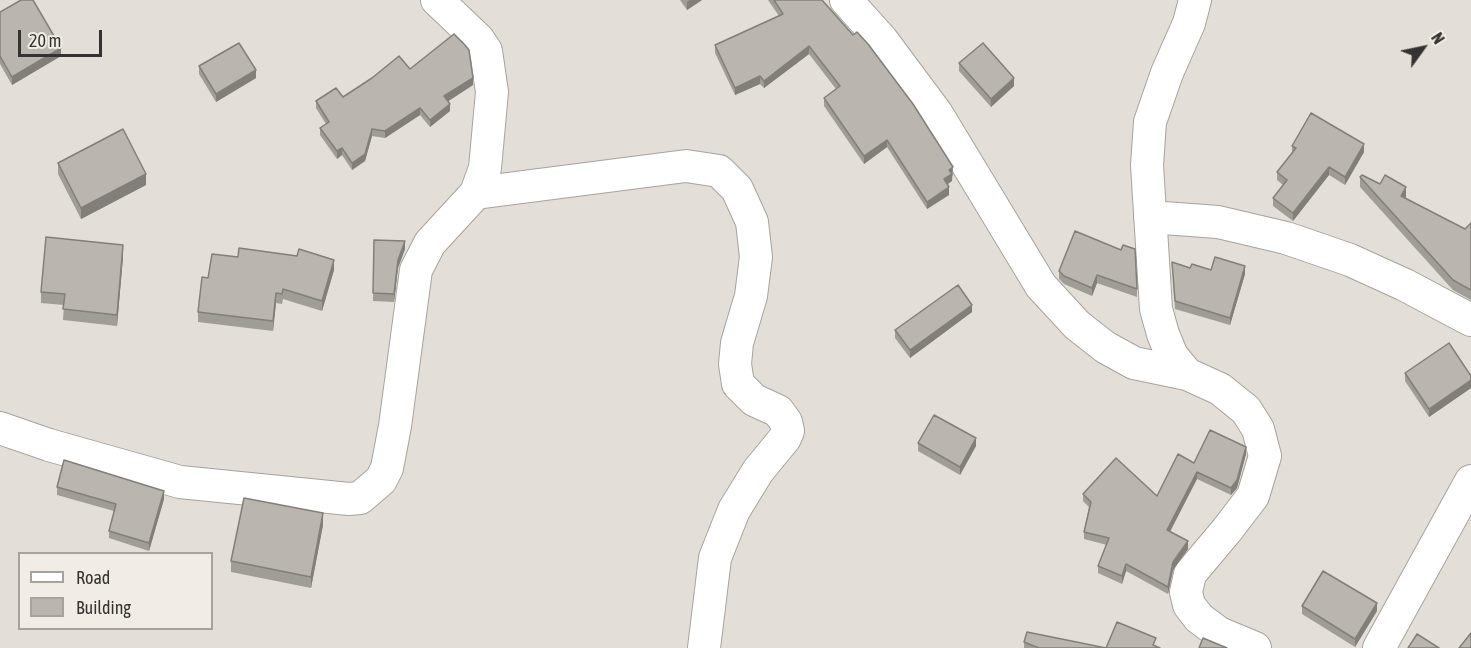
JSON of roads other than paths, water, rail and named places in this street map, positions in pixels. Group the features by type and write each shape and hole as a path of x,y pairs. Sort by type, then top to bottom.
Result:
{"street":[{"path":"0,428 49,445 180,482 338,498 360,498 381,480 387,468 395,426 416,270 430,243 476,193 484,168 492,92 486,51 478,39 437,0"},
{"path":"846,0 882,40 937,114 1041,286 1077,325 1105,347 1134,363 1187,374 1220,389 1246,410 1258,429 1265,456 1253,496 1190,574 1186,592 1189,605 1199,618 1219,633 1254,648"},
{"path":"1187,374 1172,356 1162,334 1156,309 1147,165 1150,122 1196,0"},
{"path":"476,193 686,166 719,171 737,189 752,222 756,256 751,296 737,344 735,364 738,384 754,400 778,411 786,422 788,431 758,471 734,510 715,558 704,648"},
{"path":"1150,217 1218,222 1286,238 1350,260 1405,285 1471,320"},
{"path":"1379,648 1471,481"}]}
